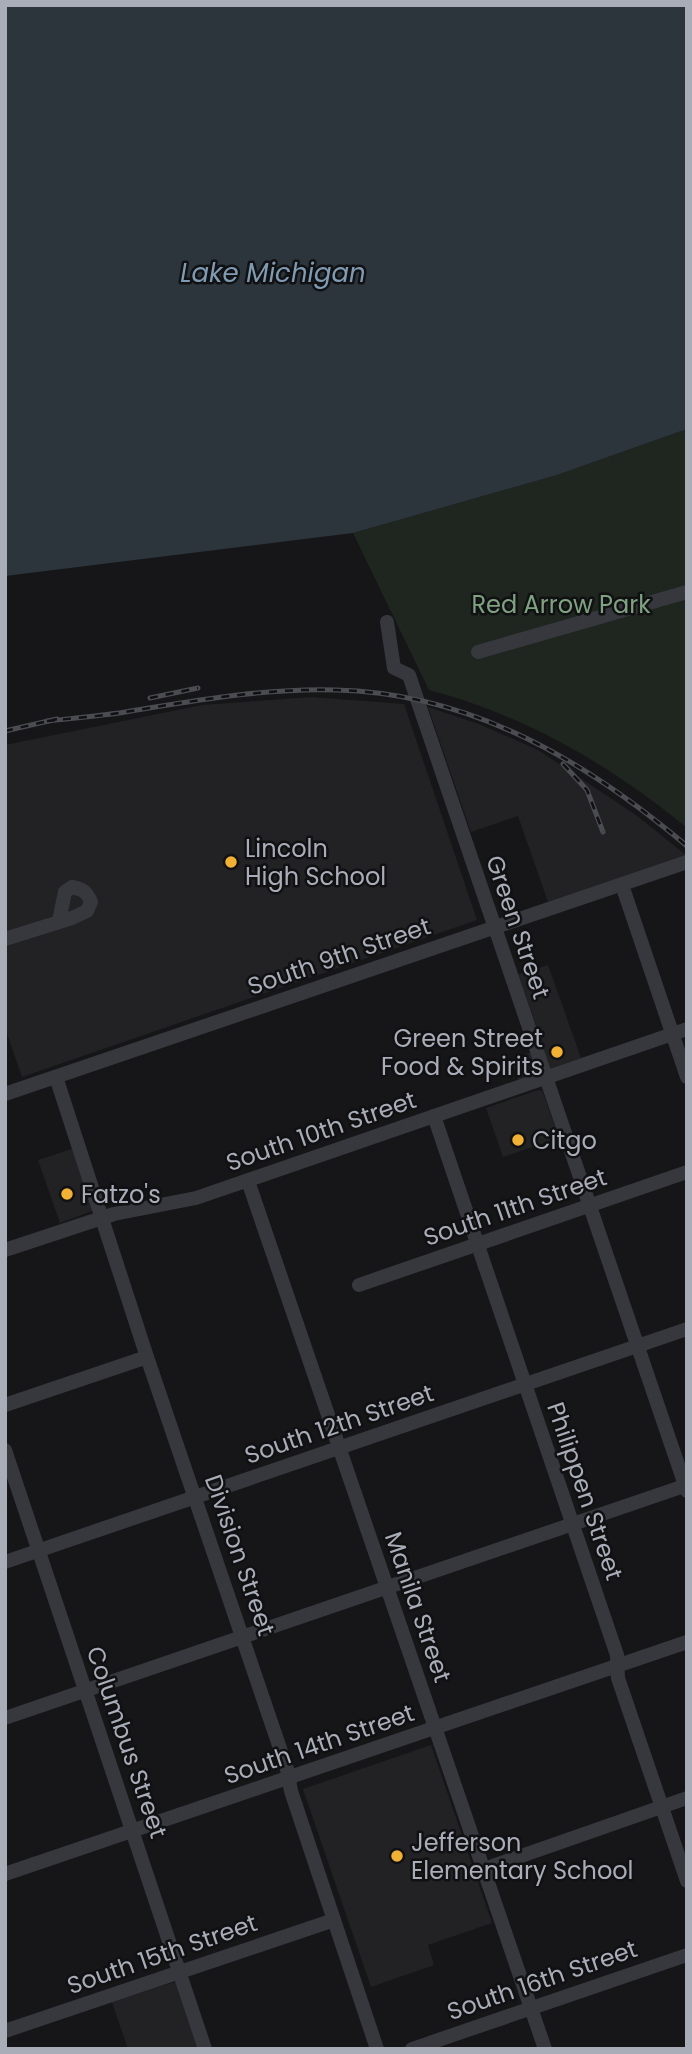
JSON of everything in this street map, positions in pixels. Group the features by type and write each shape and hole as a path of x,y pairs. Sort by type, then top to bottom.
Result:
{"street":[{"path":"478,652 687,592"},
{"name":"Green Street","path":"387,622 394,668 408,674 686,1487"},
{"name":"South 9th Street","path":"5,1094 687,862"},
{"path":"622,885 687,1077"},
{"path":"5,939 59,921"},
{"name":"South 10th Street","path":"5,1250 102,1218 196,1198 687,1029"},
{"name":"Division Street","path":"56,1077 147,1357 244,1638 291,1791 377,2049"},
{"name":"Philippen Street","path":"434,1116 617,1655 618,1678 687,1881"},
{"name":"South 11th Street","path":"359,1285 687,1172"},
{"name":"Manila Street","path":"248,1181 545,2049"},
{"name":"South 12th Street","path":"5,1562 687,1329"},
{"path":"5,1405 147,1357"},
{"name":"Columbus Street","path":"5,1450 205,2049"},
{"path":"5,1718 686,1487"},
{"name":"South 14th Street","path":"5,1874 687,1642"},
{"path":"484,1869 687,1798"},
{"name":"South 15th Street","path":"5,2031 334,1920"},
{"name":"South 16th Street","path":"412,2049 687,1955"}],"shaded area":[{"name":"Lincoln High School","path":"311,697 404,704 477,920 22,1077 5,1028 5,745 202,705"},
{"path":"428,707 479,724 538,750 636,815 686,855 548,902 518,816 471,832"},
{"path":"548,965 581,1058 518,1080 511,1060 544,1047 518,974"},
{"path":"542,1090 559,1138 503,1157 486,1108"},
{"path":"75,1148 95,1210 60,1223 38,1160"},
{"name":"Jefferson Elementary School","path":"431,1745 492,1923 428,1945 434,1965 371,1987 303,1789"},
{"path":"176,1983 199,2046 192,2049 128,2049 112,2002"}],"green space":[{"name":"Red Arrow Park","path":"687,429 687,828 628,783 565,745 499,713 429,690 353,533 557,475"}],"water":[{"name":"Lake Michigan","path":"5,5 687,5 687,429 557,475 353,533 5,576"}],"railway":[{"path":"150,698 198,688"},
{"path":"47,721 259,693 336,690 386,694 434,704 480,718 524,737 609,786 687,846"},
{"path":"5,731 57,719"},
{"path":"563,764 587,790 603,832"}],"place":[{"name":"Lincoln High School","path":"231,862"},
{"name":"Green Street Food & Spirits","path":"557,1052"},
{"name":"Citgo","path":"518,1140"},
{"name":"Fatzo's","path":"67,1194"},
{"name":"Jefferson Elementary School","path":"397,1856"}]}
